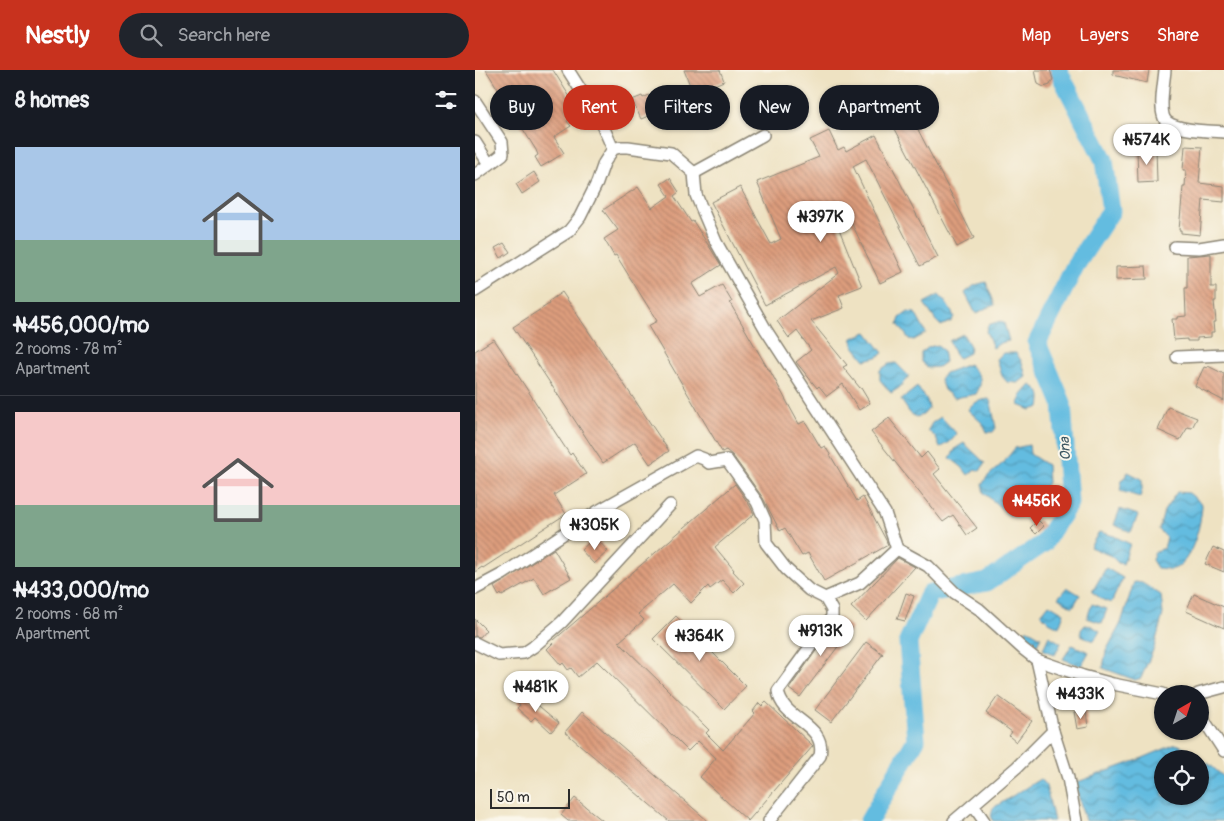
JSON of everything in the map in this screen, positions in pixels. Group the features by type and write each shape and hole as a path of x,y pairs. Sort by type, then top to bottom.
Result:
{"street":[{"path":"568,70 601,122 613,149"},
{"path":"1165,70 1162,109 1166,121 1175,127 1224,132"},
{"path":"475,101 502,142 503,154 475,175"},
{"path":"694,173 763,135"},
{"path":"475,142 489,164"},
{"path":"475,291 569,231 575,225 597,183 604,163 613,149 620,146 671,153 694,173 697,184 696,195 716,242 767,330 885,513 897,549 928,566 955,594 979,609 1037,660 1098,680 1154,692"},
{"path":"1175,247 1199,248 1224,244"},
{"path":"1177,357 1224,355"},
{"path":"475,589 503,574 598,511 696,456 709,463 727,460 757,502 765,520 766,543 786,570 809,590 825,598 832,617 778,691 778,696 788,710 815,733 821,743 820,756 769,821"},
{"path":"475,643 499,655 524,653 533,647 561,622 670,505"},
{"path":"825,598 860,583 897,549"},
{"path":"1037,660 1053,731 1068,778 1076,821"},
{"path":"1209,691 1224,687"},
{"path":"1209,728 1224,750"},
{"path":"954,821 1017,767 1053,731"},
{"path":"973,805 984,821"}],"water":[{"path":"986,282 995,305 976,314 965,293 975,285"},
{"path":"939,295 954,316 952,321 941,326 924,303"},
{"path":"908,312 915,313 926,333 914,340 909,339 898,324 900,318"},
{"path":"1000,321 1004,323 1009,341 1000,343 993,348 986,331 988,325"},
{"path":"867,332 883,353 877,357 865,360 853,345 852,338"},
{"path":"963,334 970,346 969,353 959,358 955,355 949,341"},
{"path":"938,345 943,350 945,362 938,367 927,368 921,362 921,353 929,347"},
{"path":"1003,353 1016,353 1022,362 1026,377 1018,383 1007,382 1002,376 997,359"},
{"path":"896,363 909,376 899,388 891,393 880,380 880,370 889,364"},
{"path":"969,364 980,378 979,389 976,394 954,398 944,390 940,379 945,373"},
{"path":"1031,385 1039,392 1041,400 1040,407 1031,410 1019,405 1021,396"},
{"path":"917,387 927,400 929,408 923,415 916,417 910,413 901,400"},
{"path":"989,399 996,428 993,432 987,432 982,423 968,410 974,403"},
{"path":"941,417 957,434 950,442 940,448 936,438 928,430 932,423"},
{"path":"964,443 985,463 980,471 975,469 968,475 962,467 950,458 956,448"},
{"path":"1029,445 1030,454 1047,465 1048,483 1019,517 1009,515 984,493 982,485 987,477 1003,463 1015,448"},
{"path":"1128,472 1142,479 1140,497 1120,491 1122,481"},
{"path":"1177,492 1189,493 1202,504 1198,531 1191,551 1180,565 1173,569 1157,568 1152,560 1154,553 1164,548 1167,538 1159,530 1164,511"},
{"path":"1120,509 1138,515 1131,532 1114,525"},
{"path":"1099,532 1114,536 1130,544 1123,564 1118,563 1111,556 1090,547"},
{"path":"1106,568 1123,578 1111,603 1092,592"},
{"path":"1134,582 1142,583 1161,595 1163,614 1154,648 1141,678 1135,680 1103,668 1106,651 1121,623"},
{"path":"1067,587 1080,595 1073,607 1058,598"},
{"path":"1049,604 1064,613 1059,627 1049,622 1041,614"},
{"path":"1092,604 1107,609 1102,623 1087,618"},
{"path":"1085,625 1092,626 1100,631 1094,641 1081,635 1081,630"},
{"path":"1027,629 1041,637 1033,651 1019,642"},
{"path":"1049,636 1061,643 1055,655 1043,649"},
{"path":"1072,645 1089,652 1081,666 1063,659"},
{"path":"1176,744 1189,750 1162,750"},
{"path":"1154,753 1154,805 1209,805 1209,764 1224,777 1224,821 1085,821 1075,783"},
{"path":"1040,779 1046,786 1054,821 993,821 991,815 993,808"}],"building":[{"path":"486,70 553,70 563,86 563,130 565,130 554,137 564,153 541,167 535,157 538,155 536,150 524,130 553,130 553,85 495,85"},
{"path":"684,70 720,70 724,81 714,85 690,85"},
{"path":"1035,70 1050,70 1053,79 1050,85 1044,87 1038,84"},
{"path":"1113,70 1149,70 1147,83 1113,75"},
{"path":"642,96 643,98 645,97 645,117 641,119 635,106 635,99"},
{"path":"896,130 918,130 974,238 957,247"},
{"path":"829,131 838,150 844,147 846,151 876,135 938,257 920,266 866,159 853,166 903,272 880,283 845,209 833,214 862,286 839,295 844,308 811,321 847,365 843,367 861,388 870,403 859,410 843,384 827,396 819,386 817,388 796,362 811,350 797,331 789,338 777,321 839,273 836,267 765,305 711,202 740,187 771,244 781,239 757,182 819,157 810,140"},
{"path":"1185,146 1202,147 1199,183 1224,186 1224,202 1203,200 1200,235 1181,233 1181,230 1179,230 1183,187 1185,187 1186,170 1183,170"},
{"path":"1156,148 1157,182 1138,183 1137,149"},
{"path":"534,172 540,182 522,194 516,184"},
{"path":"670,178 679,192 674,196 691,222 693,221 721,265 692,284 700,297 722,285 732,302 730,303 799,424 805,421 821,448 825,446 857,501 863,497 888,545 824,581 808,553 802,556 785,528 780,531 763,498 733,456 726,450 722,452 648,326 657,321 604,239 618,230 603,210 638,187 652,208 669,196 661,184"},
{"path":"504,243 510,252 501,258 495,248"},
{"path":"1211,254 1211,287 1216,287 1216,301 1214,301 1216,322 1213,322 1214,332 1211,332 1211,337 1197,338 1197,341 1187,341 1187,339 1174,340 1172,319 1186,316 1187,256"},
{"path":"1146,266 1147,279 1116,280 1116,267"},
{"path":"562,292 669,451 650,464 635,442 603,463 513,327 549,304 548,302"},
{"path":"494,339 570,455 572,453 586,474 554,495 566,514 475,572 475,351"},
{"path":"1208,366 1224,374 1224,401 1195,386 1204,367 1207,368"},
{"path":"1168,407 1197,418 1192,428 1188,427 1180,440 1158,430"},
{"path":"889,418 921,458 927,452 940,469 934,474 977,528 967,535 953,515 943,522 871,432"},
{"path":"735,484 754,514 715,547 744,583 734,593 722,580 710,589 708,586 691,603 673,584 638,614 644,620 619,642 709,730 706,733 723,750 755,713 753,711 759,703 762,706 766,702 813,746 748,821 700,777 716,758 698,741 688,751 597,661 578,677 571,668 568,670 563,663 561,665 547,649 554,640"},
{"path":"1038,520 1044,526 1036,534 1030,528"},
{"path":"595,537 608,551 594,564 581,550"},
{"path":"1213,547 1224,552 1224,572 1205,564"},
{"path":"554,549 571,578 544,594 534,578 499,596 494,587"},
{"path":"898,558 915,567 866,621 851,607"},
{"path":"906,593 914,596 905,621 897,619"},
{"path":"1194,594 1224,607 1224,628 1186,611"},
{"path":"676,616 746,686 724,709 653,639"},
{"path":"839,618 852,628 800,697 789,689"},
{"path":"475,619 486,630 480,637 475,636"},
{"path":"866,642 883,654 831,722 815,710"},
{"path":"523,695 526,698 527,696 559,723 551,732 535,717 531,721 517,708 520,705 517,702"},
{"path":"998,696 1032,721 1016,742 1009,736 1012,732 986,713"},
{"path":"1086,711 1088,727 1077,729 1074,712"},
{"path":"582,712 708,821 669,821 565,732"},
{"path":"575,798 603,821 568,821 561,815"}],"waterway":[{"name":"Ona","path":"869,821 916,740 908,642 930,593 987,582 1044,543 1069,503 1062,403 1037,343 1075,266 1111,211 1104,160 1058,70"}]}
